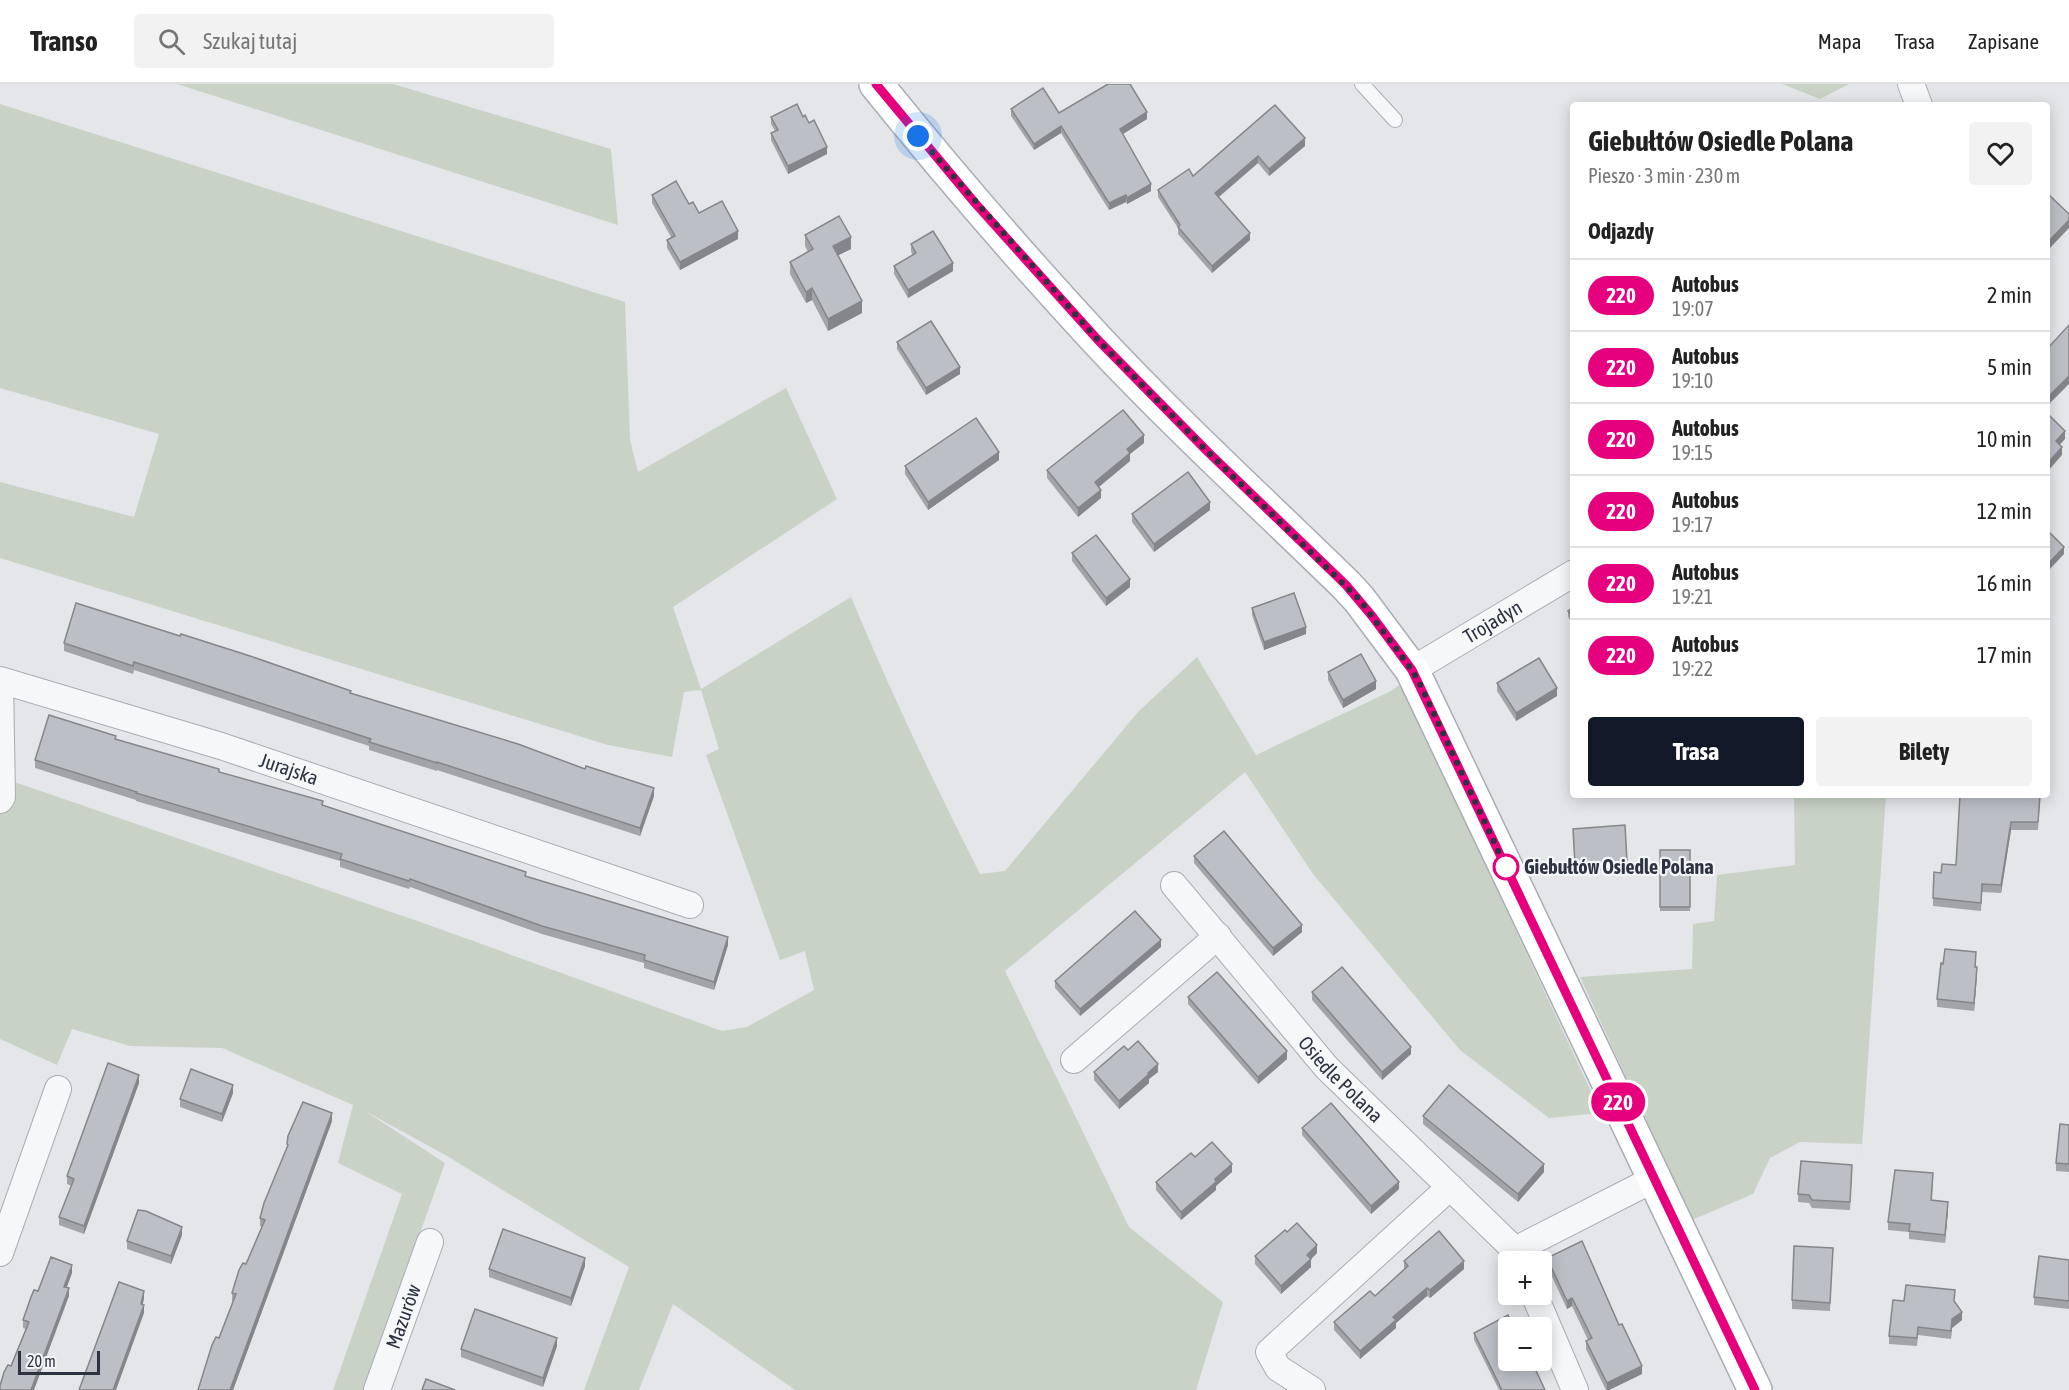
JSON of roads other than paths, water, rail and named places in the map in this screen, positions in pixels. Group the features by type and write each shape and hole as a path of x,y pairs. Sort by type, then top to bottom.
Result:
{"street":[{"path":"876,84 975,203 1098,340 1208,452 1346,585 1412,670 1755,1390"},
{"path":"1911,84 1918,102"},
{"name":"Trojadyn","path":"1412,670 1570,575"},
{"name":"Jurajska","path":"0,800 2,797 0,680 221,746 690,905"},
{"name":"Osiedle Polana","path":"1174,885 1327,1068 1513,1251"},
{"path":"1074,1060 1218,936"},
{"path":"0,1253 58,1089"},
{"path":"1527,1251 1654,1179"},
{"path":"1312,1390 1278,1368 1269,1352 1450,1187"},
{"name":"Mazurów","path":"377,1390 430,1242"},
{"path":"1539,1305 1575,1390"}],"lane":[{"path":"1362,84 1395,120"}],"place":[{"name":"Giebułtów Osiedle Polana","path":"1506,867"}]}
